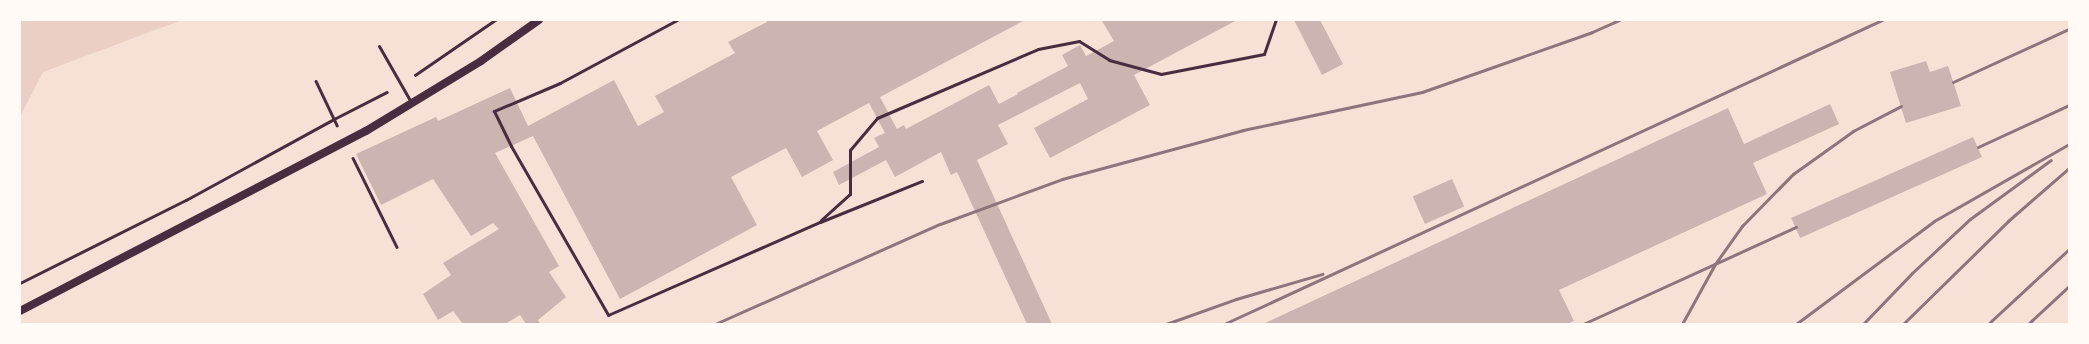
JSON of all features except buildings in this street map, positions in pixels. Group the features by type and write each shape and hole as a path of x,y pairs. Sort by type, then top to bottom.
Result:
{"main road":[{"path":"20,311 346,142 412,104 481,61 539,20"}],"lane":[{"path":"677,20 560,83 494,111 511,146 608,315 820,222 922,181"},
{"path":"820,222 850,194 850,150 877,118 1038,50 1079,41 1109,60 1160,74 1264,54 1276,20"},
{"path":"379,46 412,104"}],"path":[{"path":"20,283 186,200 334,119 401,85 495,20"},
{"path":"316,81 397,248"}],"shaded area":[{"path":"20,20 182,20 43,72 20,117"}],"railway":[{"path":"715,324 940,224 1062,179 1243,130 1422,92 1592,32 1619,20"},
{"path":"1224,324 1882,20"},
{"path":"1953,82 2069,29"},
{"path":"1978,147 2069,105"},
{"path":"1682,324 1715,264 1742,226 1793,174 1853,131 1901,106"},
{"path":"1796,324 1934,221 2069,144"},
{"path":"1863,324 1912,273 1970,219 2051,160"},
{"path":"1903,324 2008,221 2069,168"},
{"path":"1583,324 1796,227"},
{"path":"1988,324 2069,249"},
{"path":"1166,324 1236,299 1322,274"},
{"path":"2028,324 2069,286"}]}
